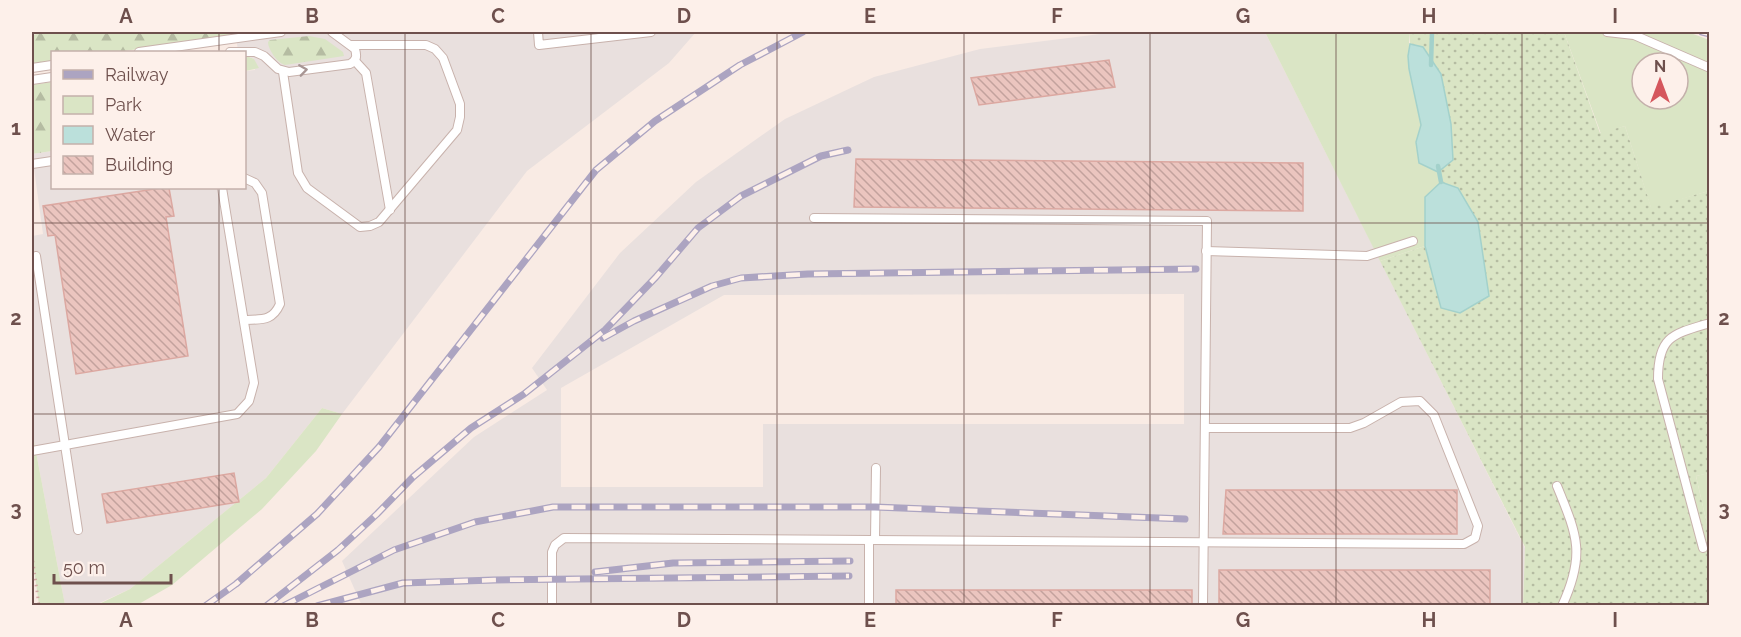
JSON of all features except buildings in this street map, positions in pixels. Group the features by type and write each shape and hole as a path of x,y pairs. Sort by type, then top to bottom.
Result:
{"lane":[{"path":"146,51 281,32"},
{"path":"332,32 352,45 356,53 355,61 366,73 390,210"},
{"path":"538,32 539,45 651,32"},
{"path":"1607,32 1634,35 1710,69"},
{"path":"283,72 298,172 307,188 360,226 370,226 379,222 390,210 457,130 460,104 443,58 435,49 426,45 352,45"},
{"path":"246,52 255,52 283,72 350,64 355,61"},
{"path":"32,68 51,65"},
{"path":"32,80 51,77"},
{"path":"32,164 51,161"},
{"path":"244,320 270,318 277,312 280,304 262,193 255,183 246,179"},
{"path":"32,451 237,414 249,401 254,383 222,189"},
{"path":"814,218 1206,221 1203,606"},
{"path":"1206,251 1367,256 1413,241"},
{"path":"36,256 78,530"},
{"path":"1703,548 1658,379 1658,366 1664,343 1679,332 1710,323"},
{"path":"552,606 552,552 555,545 564,538 1464,544 1475,538 1478,526 1434,415 1420,401 1401,402 1364,423 1350,428 1205,428"},
{"path":"869,606 876,468"},
{"path":"1557,486 1574,527 1578,558 1562,606"}],"path":[{"path":"32,555 39,606"}],"shaded area":[{"path":"260,32 696,32 669,63 527,171 342,414 322,408 266,478 130,589 95,605 65,605 32,431 32,236 43,234 32,154 51,151 51,189 246,189 246,71 255,70 254,59 246,56 246,51 238,51 236,35"},
{"path":"1116,32 1265,32 1525,548 1523,606 362,606 342,561 474,437 547,390 532,368 620,253 696,182 785,119 874,77 980,49","holes":["1184,294 1184,424 763,424 763,487 561,487 561,388 724,295"]}],"green space":[{"path":"49,32 260,32 124,51 51,51 51,62 32,65 32,35"},
{"path":"1265,32 1409,32 1409,69 1421,125 1416,142 1419,163 1438,172 1441,182 1425,197 1425,246 1380,261"},
{"path":"1409,32 1564,32 1600,133 1625,126 1651,207 1709,191 1710,473 1696,476 1709,533 1709,605 1523,605 1525,547 1380,261 1425,246 1441,308 1478,222 1458,188 1441,182 1438,172 1453,160 1423,47 1410,44"},
{"path":"1564,32 1688,32 1709,40 1709,191 1651,208 1625,126 1601,134"},
{"path":"309,36 325,39 343,52 344,56 285,65 276,59 268,45 270,40"},
{"path":"246,56 254,59 259,68 246,71"},
{"path":"51,82 51,151 32,154 32,85"},
{"path":"322,408 342,414 316,451 262,509 172,585 137,605 95,606 130,589 266,478"},
{"path":"32,431 65,605 39,605 32,555"},
{"path":"1709,473 1709,533 1696,476"}],"water":[{"path":"1410,44 1423,47 1441,74 1451,124 1453,160 1438,172 1419,163 1416,142 1421,125 1409,69"},
{"path":"1441,182 1458,188 1478,222 1489,296 1460,313 1441,308 1425,246 1425,197"}],"waterway":[{"path":"1431,65 1432,32"},
{"path":"1438,166 1441,182"}],"railway":[{"path":"205,606 236,584 317,514 379,447 596,170 655,121 740,65 803,32"},
{"path":"1702,32 1710,34"},
{"path":"266,606 338,550 413,477 471,428 524,394 605,330 656,277 698,228 741,196 821,156 848,150"},
{"path":"603,338 634,321 712,286 741,278 808,274 1196,269"},
{"path":"283,606 394,550 475,522 553,507 875,507 1185,519"},
{"path":"595,572 673,563 850,561"},
{"path":"317,606 403,583 849,576"}]}
